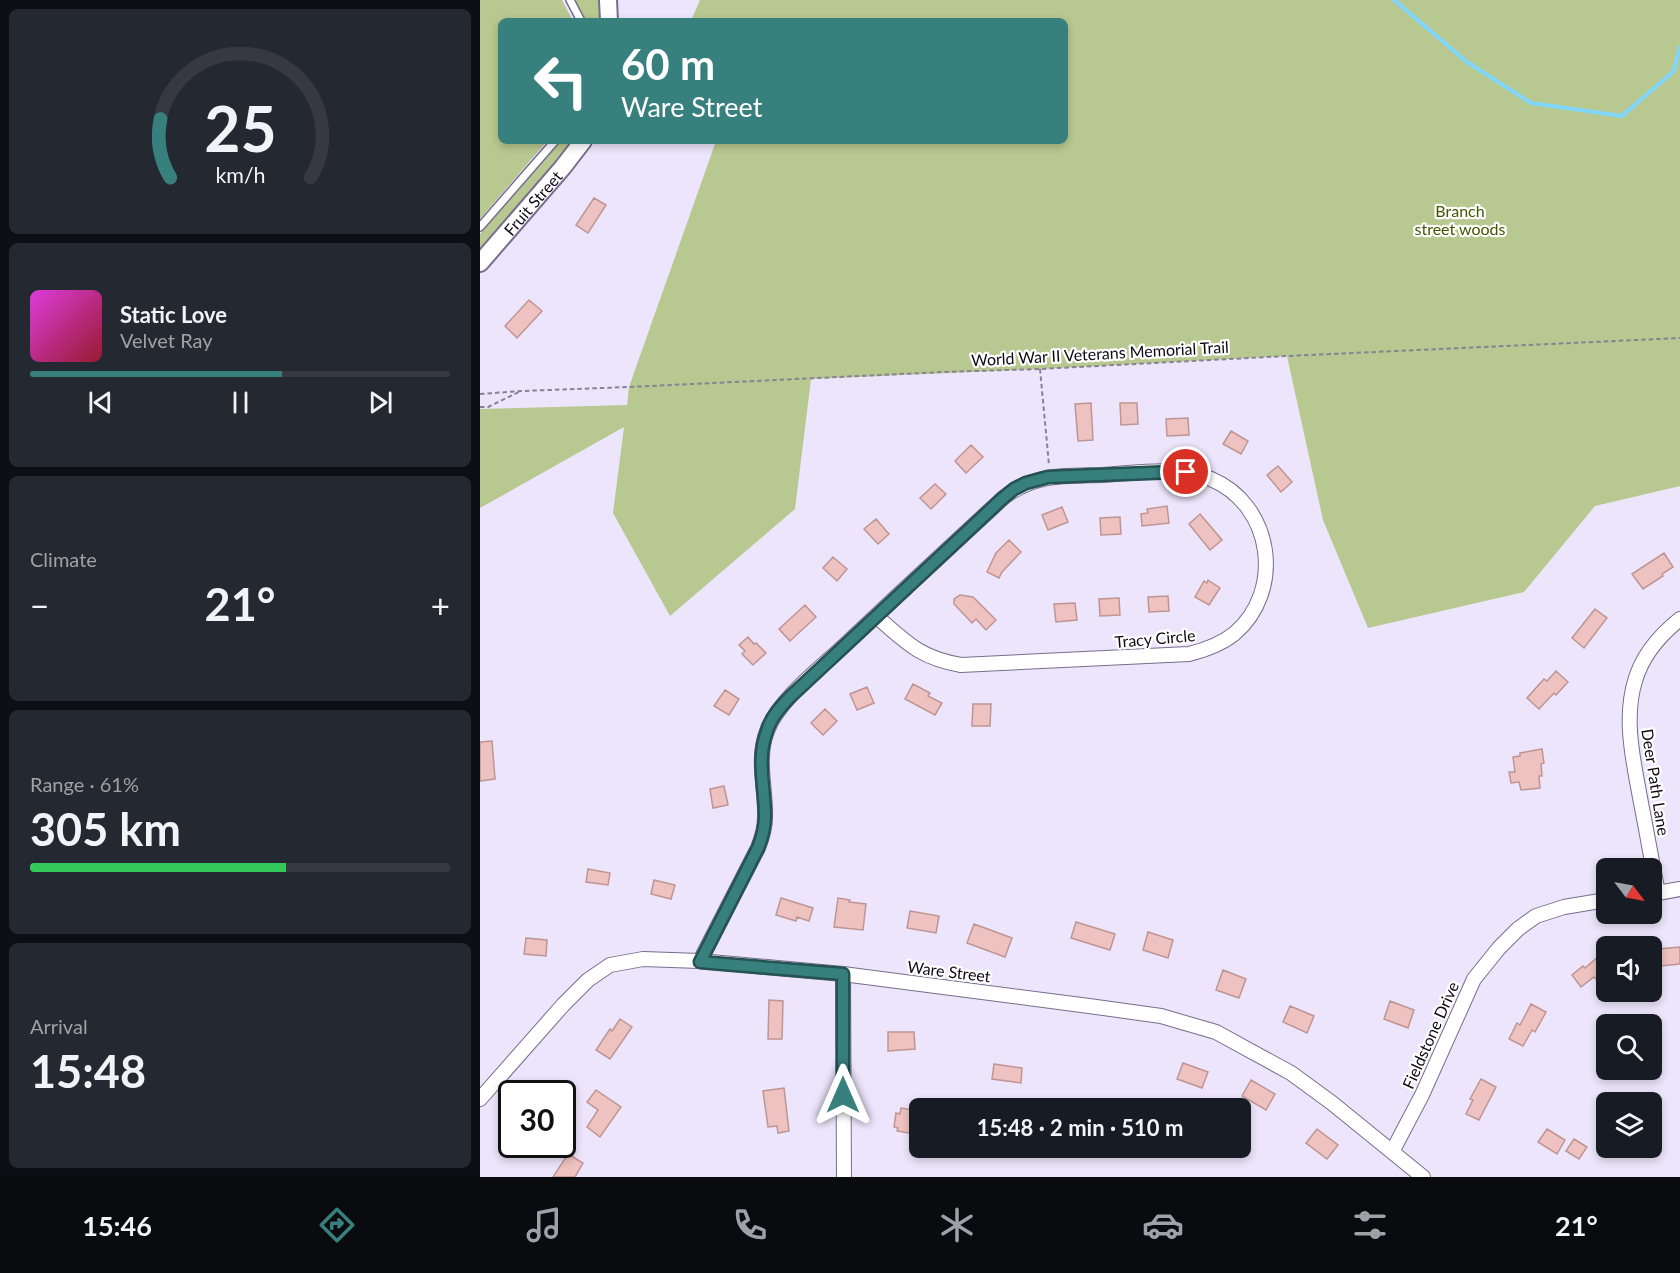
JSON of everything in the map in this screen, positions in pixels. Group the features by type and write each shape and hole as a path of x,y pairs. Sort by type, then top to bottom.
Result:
{"street":[{"path":"608,0 609,18"},
{"name":"Fruit Street","path":"480,263 581,144"},
{"name":"Tracy Circle","path":"700,962 762,838 765,816 761,757 767,730 773,718 791,696 876,616 1003,498 1014,489 1037,479 1050,477 1186,472 1211,479 1232,492 1249,510 1261,532 1264,543 1265,581 1251,615 1224,641 1188,654 961,665 940,662 921,653 876,616"},
{"name":"Deer Path Lane","path":"1649,858 1630,729 1631,697 1635,679 1650,651 1662,635 1680,619"},
{"path":"1662,892 1680,889"},
{"name":"Fieldstone Drive","path":"1392,1152 1422,1095 1473,980 1499,948 1518,929 1536,916 1564,907 1596,902"},
{"name":"Ware Street","path":"480,1099 588,980 610,965 643,958 700,962 843,974 1161,1016 1216,1032 1291,1073 1332,1103 1423,1177"},
{"path":"843,974 844,1177"}],"lane":[{"path":"570,0 579,18"},
{"path":"480,227 552,144"}],"path":[{"name":"World War II Veterans Memorial Trail","path":"480,394 1680,338"},
{"path":"1040,369 1050,477"},
{"name":"World War II Veterans Memorial Trail","path":"480,407 488,407 522,391"}],"green space":[{"path":"480,0 562,0 571,18 498,18 498,144 544,144 480,219"},
{"path":"574,0 604,0 604,18 583,18"},
{"name":"Branch street woods","path":"700,0 1680,0 1680,486 1595,506 1524,592 1368,628 1323,520 1287,356 811,379 795,509 670,616 613,513 624,427 480,508 480,409 627,405 629,387 715,144 1068,144 1068,18 692,18"},
{"path":"557,144 571,144 480,250 480,234"}],"building":[{"path":"594,198 606,205 588,233 576,225"},
{"path":"529,300 542,311 517,338 505,326"},
{"path":"1091,403 1093,440 1078,441 1075,404"},
{"path":"1120,403 1137,403 1138,424 1121,425"},
{"path":"1188,418 1189,435 1167,436 1166,419"},
{"path":"1231,431 1248,441 1241,454 1223,444"},
{"path":"971,445 983,457 966,473 955,461"},
{"path":"1278,466 1292,482 1281,492 1267,475"},
{"path":"935,484 946,494 931,509 920,498"},
{"path":"1167,506 1169,523 1142,526 1141,514 1148,513 1147,509"},
{"path":"1062,507 1068,522 1048,530 1042,515"},
{"path":"1200,514 1222,540 1210,550 1189,524"},
{"path":"1120,517 1121,534 1101,535 1100,518"},
{"path":"876,519 889,534 878,544 864,529"},
{"path":"1009,540 1021,552 999,578 987,572 996,553"},
{"path":"1664,553 1673,567 1643,589 1632,574"},
{"path":"833,557 847,569 837,581 823,568"},
{"path":"1208,580 1220,588 1209,605 1195,597 1204,581 1207,583"},
{"path":"960,595 973,597 996,620 986,630 976,619 972,623 954,604 954,599"},
{"path":"1168,596 1169,611 1149,612 1148,597"},
{"path":"1119,598 1120,615 1100,616 1099,599"},
{"path":"1075,603 1077,620 1056,622 1054,604"},
{"path":"805,605 816,617 790,641 779,629"},
{"path":"1595,609 1607,618 1584,648 1572,638"},
{"path":"748,637 766,653 753,665 742,654 745,651 739,645"},
{"path":"1556,671 1568,682 1539,709 1527,698 1544,679 1547,681"},
{"path":"913,684 930,693 928,696 942,703 935,715 905,699"},
{"path":"867,687 874,703 857,710 850,694"},
{"path":"725,690 739,699 729,715 714,706"},
{"path":"973,704 991,704 990,726 972,726"},
{"path":"825,709 837,721 823,735 811,723"},
{"path":"492,741 495,779 480,781 480,742"},
{"path":"1542,749 1544,763 1541,764 1542,776 1539,776 1540,788 1521,790 1519,782 1511,783 1509,772 1515,772 1513,757 1520,756 1520,753"},
{"path":"724,786 728,805 713,808 710,789"},
{"path":"588,869 610,873 608,885 586,882"},
{"path":"654,880 675,885 671,899 651,894"},
{"path":"781,898 813,908 809,921 797,917 796,921 776,915"},
{"path":"838,898 866,904 863,930 834,927"},
{"path":"910,911 939,916 936,933 907,928"},
{"path":"1076,922 1115,934 1110,950 1071,938"},
{"path":"974,924 1012,938 1005,957 967,943"},
{"path":"1148,932 1173,940 1168,958 1143,950"},
{"path":"526,938 547,940 546,956 524,954"},
{"path":"1680,947 1680,964 1662,966 1662,949"},
{"path":"1596,959 1596,979 1594,977 1581,987 1572,975 1583,966 1585,968"},
{"path":"1223,970 1246,979 1239,998 1216,990"},
{"path":"769,1000 783,1001 782,1039 768,1039"},
{"path":"1390,1001 1414,1010 1408,1028 1384,1019"},
{"path":"1531,1004 1546,1012 1535,1032 1532,1030 1523,1046 1509,1039 1517,1023 1520,1025"},
{"path":"1290,1006 1314,1016 1307,1033 1283,1022"},
{"path":"620,1019 632,1027 610,1059 596,1050"},
{"path":"888,1032 914,1032 915,1049 888,1051"},
{"path":"1183,1063 1208,1072 1202,1088 1177,1079"},
{"path":"994,1064 1022,1068 1021,1083 992,1079"},
{"path":"1481,1079 1496,1087 1479,1120 1466,1114 1473,1100 1470,1099"},
{"path":"1251,1080 1275,1094 1266,1110 1251,1101 1251,1098 1242,1096"},
{"path":"784,1088 789,1131 778,1133 777,1126 768,1127 763,1091"},
{"path":"596,1090 621,1107 600,1137 587,1127 598,1110 587,1102"},
{"path":"901,1108 909,1109 909,1133 897,1131 898,1128 894,1127 896,1113 900,1114"},
{"path":"1317,1129 1338,1145 1327,1159 1306,1143"},
{"path":"1547,1129 1565,1140 1557,1154 1538,1142"},
{"path":"1574,1139 1587,1147 1579,1159 1566,1151"},
{"path":"565,1158 575,1158 583,1163 575,1177 553,1177"}],"waterway":[{"path":"1394,0 1467,62 1531,103 1622,116 1674,71 1680,47"}],"route":[{"path":"843,1095 843,974 700,962 762,838 765,816 761,757 767,730 773,718 791,696 1014,489 1037,479 1060,476 1186,472"}]}
